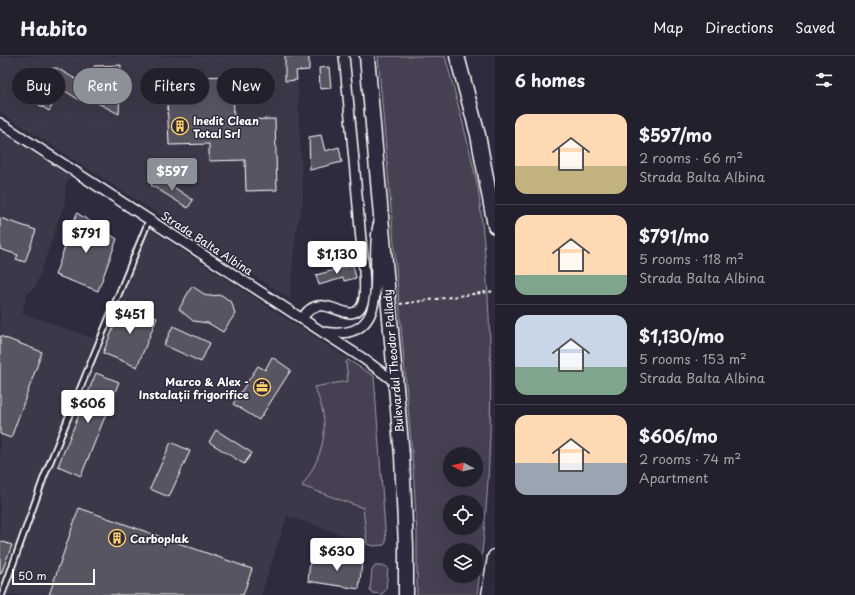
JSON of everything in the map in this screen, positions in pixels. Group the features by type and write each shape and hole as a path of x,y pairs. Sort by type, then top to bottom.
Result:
{"main road":[{"name":"Bulevardul Theodor Pallady","path":"367,56 405,511 406,595"},
{"path":"457,56 494,197 495,226"},
{"path":"489,595 495,557"}],"street":[{"path":"302,319 313,307 326,306 344,312 352,312 360,308 364,299 363,270 344,56"},
{"name":"Strada Balta Albina","path":"0,123 302,319 395,382"},
{"name":"Strada Balta Albina","path":"320,331 332,333 348,332 360,326 372,313 376,297 375,239 380,216"}],"lane":[{"path":"2,595 44,477 149,220"}],"path":[{"path":"388,305 495,291"}],"shaded area":[{"path":"0,56 296,56 303,201 296,231 290,299 0,112"},
{"path":"378,56 445,56 467,138 478,188 484,238 488,289 491,392 490,443 483,545 483,543 443,543 443,583 478,583 477,595 417,595 417,534 413,466"},
{"path":"0,131 70,176 65,186 65,201 36,286 27,294 22,313 95,339 142,224 374,376 386,542 384,545 374,546 287,516 261,595 0,595"},
{"path":"348,360 374,376 386,542 384,545 374,546 367,544 363,508 302,486 316,462 321,450 323,438 323,413 314,387 348,381 346,362"},
{"path":"375,566 385,566 388,568 386,590 382,594 372,593 370,590 372,570"}],"building":[{"path":"285,56 309,56 309,70 296,71 297,80 285,81"},
{"path":"121,65 121,68 94,68 94,66"},
{"path":"329,67 331,88 320,89 319,68"},
{"path":"65,73 73,78 73,96 65,91"},
{"path":"217,76 217,104 234,104 234,120 275,119 277,190 246,191 245,160 209,161 209,144 169,145 167,104 209,104 209,77"},
{"path":"38,104 53,104 49,111"},
{"path":"100,104 119,104 119,114"},
{"path":"321,135 325,151 339,147 342,162 310,170 309,137"},
{"path":"157,176 193,200 188,208 151,185"},
{"path":"77,213 117,239 98,291 55,275"},
{"path":"0,218 36,230 25,262 16,259 18,255 0,249"},
{"path":"353,265 356,278 344,281 343,278 319,285 316,275"},
{"path":"192,286 207,296 222,295 232,303 235,314 223,332 208,323 193,321 179,309"},
{"path":"124,302 148,312 157,318 137,367 103,353"},
{"path":"173,326 210,343 201,362 164,345"},
{"path":"0,336 42,352 11,438 0,434"},
{"name":"Marco & Alex - Instalații frigorifice","path":"272,357 291,370 259,420 233,404 258,366 265,370"},
{"path":"96,373 119,382 81,476 58,466"},
{"path":"216,430 252,453 244,464 209,442"},
{"path":"171,442 190,451 169,497 150,489"},
{"name":"Carboplak","path":"79,508 252,569 243,595 49,595"},
{"path":"0,541 12,545 1,574 0,574"},
{"path":"350,552 359,553 358,562 362,563 359,589 308,581 310,560 345,563 345,561 349,562"}],"place":[{"name":"Inedit Clean Total Srl","path":"180,126"},
{"name":"Marco & Alex - Instalații frigorifice","path":"262,387"},
{"name":"Carboplak","path":"117,538"}]}
